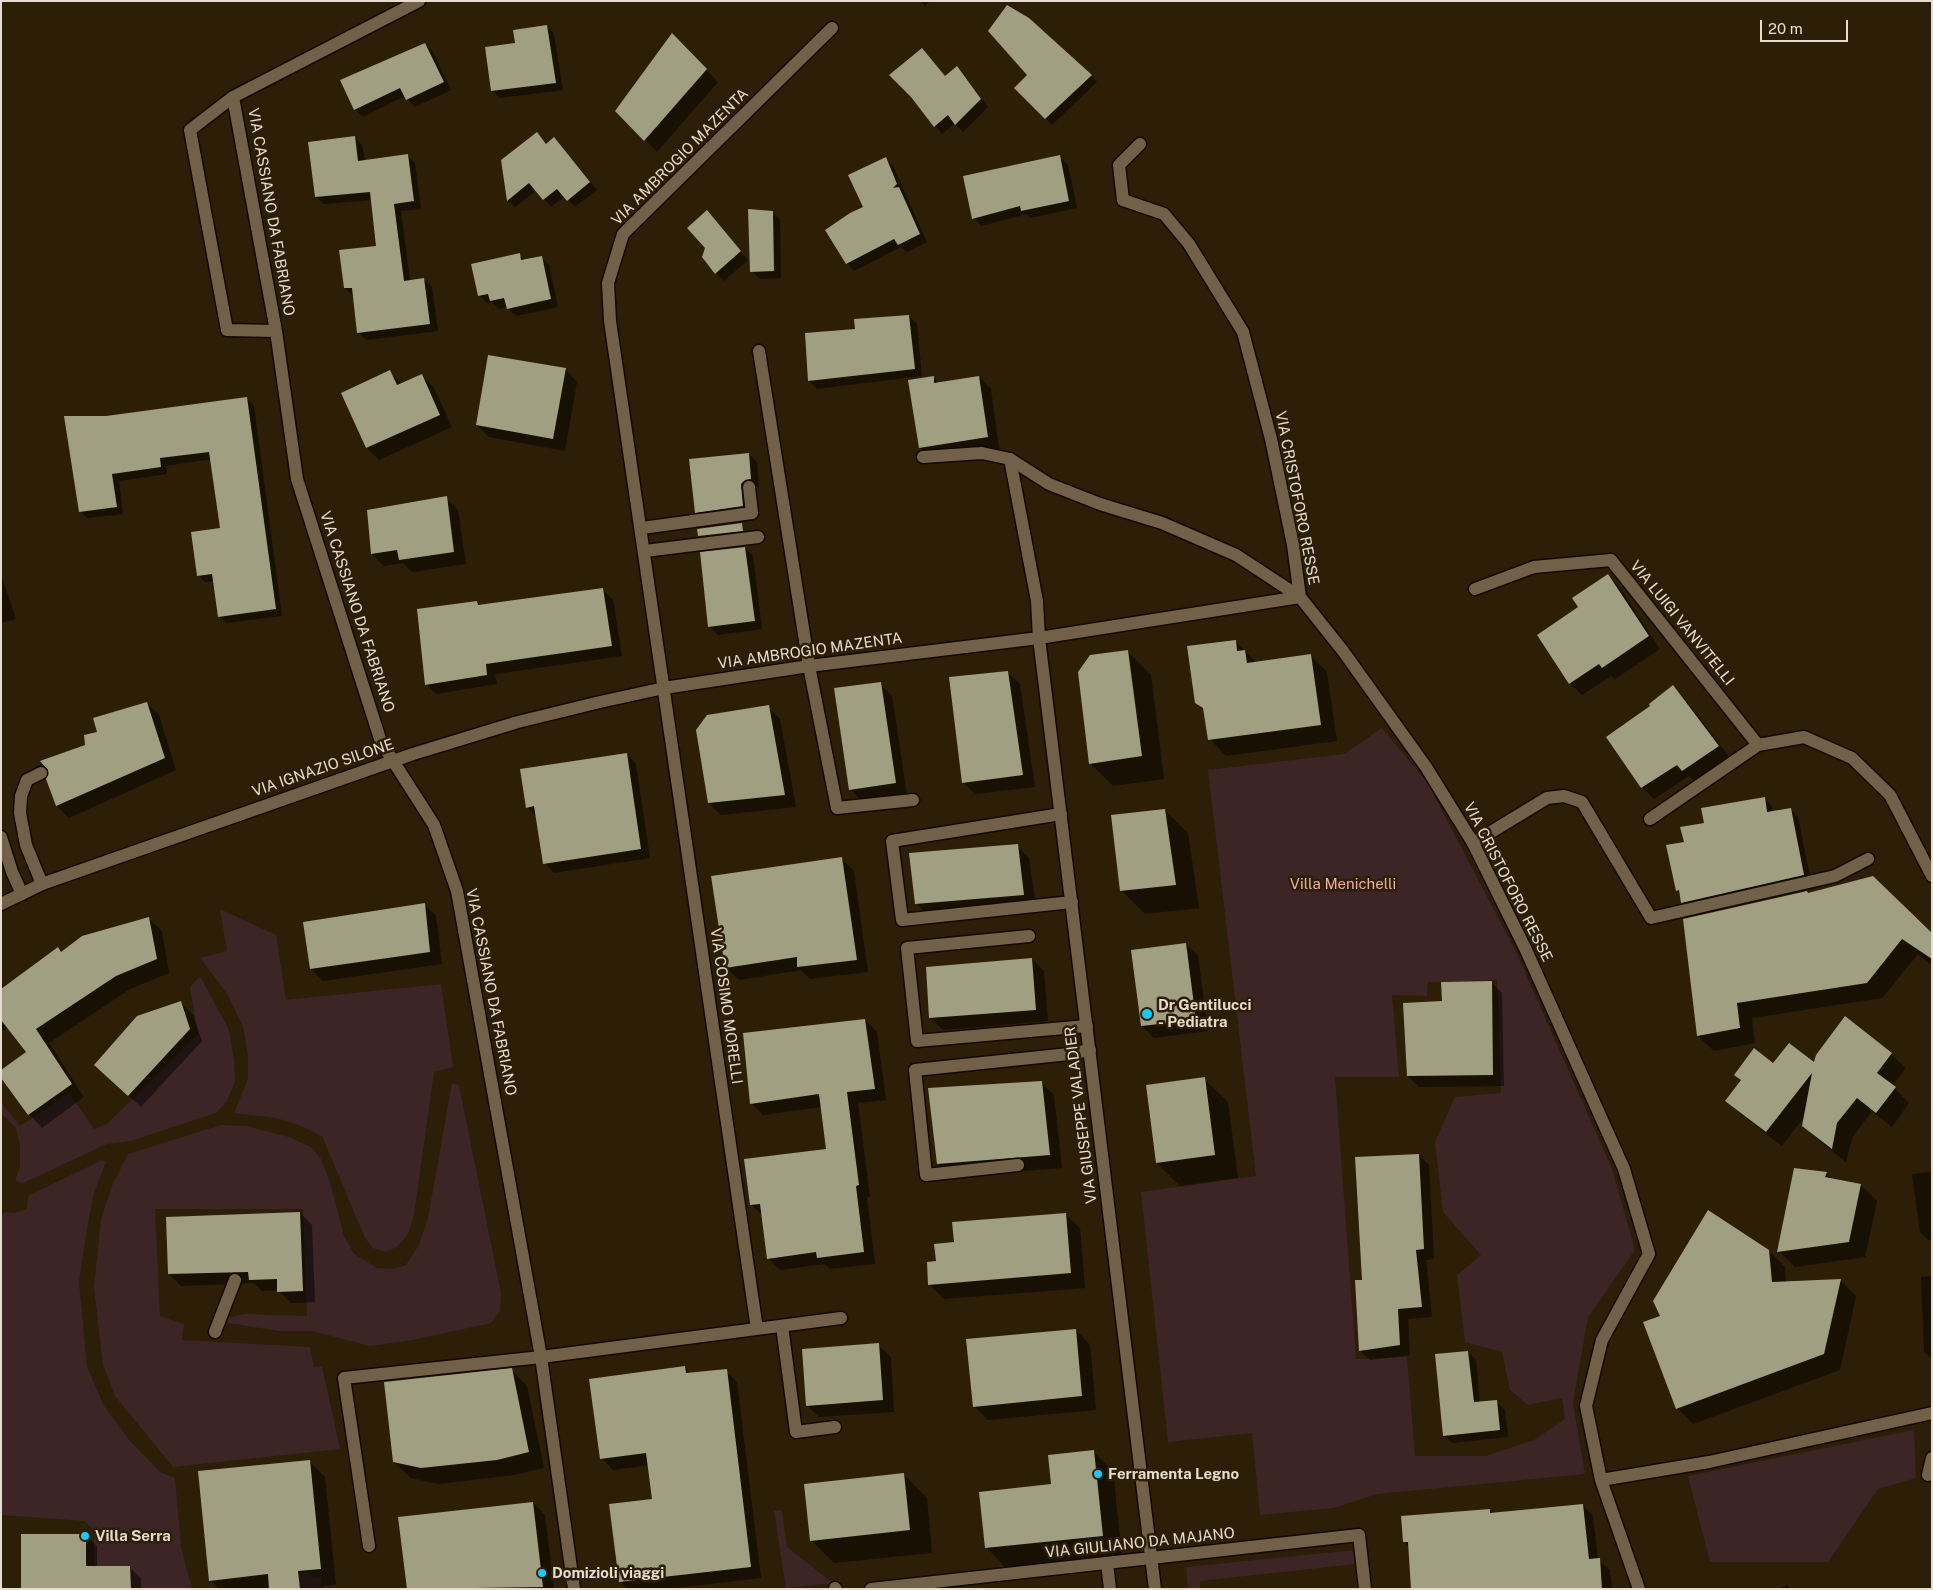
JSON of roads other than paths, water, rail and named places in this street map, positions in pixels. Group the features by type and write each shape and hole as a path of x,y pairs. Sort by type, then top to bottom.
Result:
{"street":[{"name":"VIA CASSIANO DA FABRIANO","path":"276,331 227,330 190,130 234,98 419,1"},
{"name":"VIA AMBROGIO MAZENTA","path":"832,28 623,234 608,283 610,321 642,528 664,688 809,666 1039,638 1300,597"},
{"name":"VIA CASSIANO DA FABRIANO","path":"234,98 276,331 297,479 382,742 392,762 434,825 457,890 541,1357 574,1589"},
{"name":"VIA CRISTOFORO RESSE","path":"1140,144 1119,165 1123,200 1164,214 1189,244 1243,332 1271,439 1293,544 1300,597 1343,652 1426,767 1473,843 1526,950 1624,1169 1649,1254 1602,1340 1586,1406 1601,1480 1639,1589"},
{"path":"759,351 809,666 837,808 913,800"},
{"path":"922,456 982,453 1010,459 1049,484 1100,504 1162,524 1236,555 1300,597"},
{"name":"VIA GIUSEPPE VALADIER","path":"1010,459 1037,600 1039,638 1155,1589"},
{"path":"642,528 752,513 749,487"},
{"path":"645,551 758,537"},
{"name":"VIA LUIGI VANVITELLI","path":"1475,589 1534,567 1612,560 1758,745"},
{"name":"VIA IGNAZIO SILONE","path":"1,904 42,884 392,762 518,722 664,688"},
{"name":"VIA COSIMO MORELLI","path":"664,688 757,1329"},
{"path":"1650,819 1758,745 1804,737 1852,758 1890,795 1932,876"},
{"path":"41,773 28,780 21,796 20,813 26,845 42,884"},
{"path":"1473,843 1547,798 1564,796 1582,802 1651,918 1835,876 1868,859"},
{"path":"1061,814 892,841 902,920 1072,902"},
{"path":"1,837 12,872 22,894"},
{"path":"1029,936 907,948 917,1041 1087,1026"},
{"path":"1018,1165 926,1175 915,1070 1069,1054 1090,1050"},
{"path":"216,1332 236,1280"},
{"path":"369,1546 344,1378 541,1357 841,1318"},
{"path":"782,1326 796,1432 834,1427"},
{"path":"1601,1480 1710,1462 1932,1413"},
{"path":"1928,1475 1932,1458"},
{"name":"VIA GIULIANO DA MAJANO","path":"871,1589 1359,1535 1365,1589"},
{"path":"1107,1563 1110,1589"}],"place":[{"name":"Dr Gentilucci - Pediatra","path":"1147,1014"},
{"name":"Ferramenta Legno","path":"1098,1474"},
{"name":"Villa Serra","path":"85,1536"},
{"name":"Domizioli viaggi","path":"542,1573"}],"park label":[{"name":"Villa Menichelli","path":"1343,884"}]}
